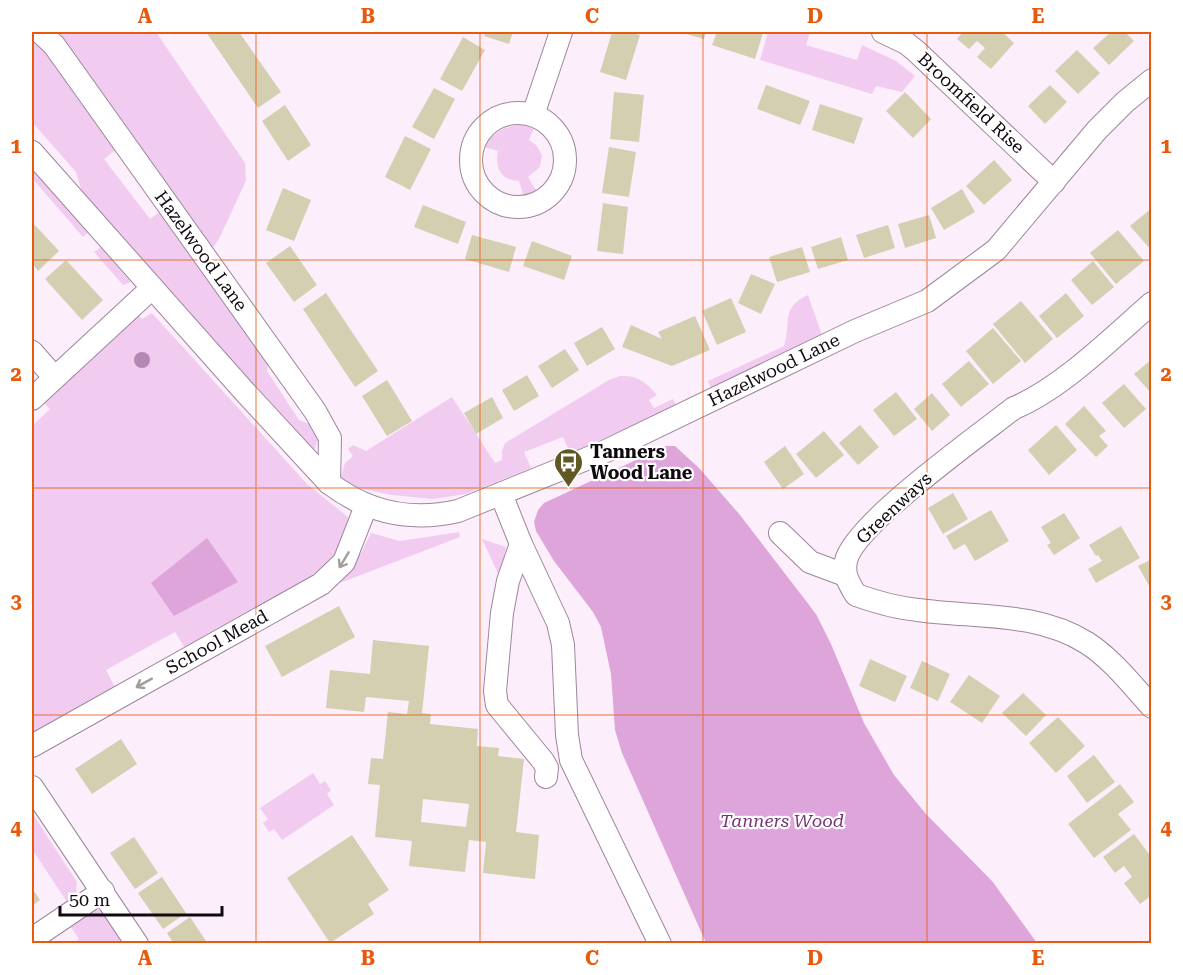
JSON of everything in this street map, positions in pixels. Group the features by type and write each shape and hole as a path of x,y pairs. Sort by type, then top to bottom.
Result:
{"street":[{"name":"Hazelwood Lane","path":"40,32 54,45 315,411 330,438 329,483"},
{"path":"533,115 561,32"},
{"name":"Broomfield Rise","path":"883,32 906,43 916,51 1054,182"},
{"name":"Hazelwood Lane","path":"32,152 307,462 329,483 366,506 388,513 438,515 458,511 501,494 659,427 855,331 927,301 996,250 1097,130 1125,102 1152,80"},
{"path":"517,112 533,115 546,121 557,133 563,145 566,161 563,175 557,187 548,197 533,205 518,207 504,205 487,195 478,185 472,171 472,147 479,132 488,122 517,112"},
{"path":"32,399 152,288"},
{"name":"Greenways","path":"845,575 846,560 850,550 864,532 890,507 1006,414 1030,402 1062,378 1152,303"},
{"path":"32,352 54,377"},
{"path":"501,494 521,544 558,623 563,645 568,750 571,760 660,944"},
{"name":"School Mead","path":"32,746 321,584 344,562 366,506"},
{"path":"780,532 810,562 845,575 856,595 879,603 917,610 1032,621 1053,627 1087,643 1116,668 1152,707"},
{"path":"521,544 508,581 502,613 495,691 501,711 543,761 547,768 546,777"},
{"path":"32,787 137,944"},
{"path":"32,939 102,891"}],"shaded area":[{"path":"59,32 156,32 245,163 246,180 219,239 211,250"},
{"path":"768,32 810,32 806,45 857,60 862,45 896,61 915,76 902,92 876,86 872,94 760,60"},
{"path":"32,38 48,53 118,148 104,159 150,219 164,209 269,359 267,371 299,420 315,426 319,435 314,452 82,193 76,172 32,122"},
{"path":"520,125 534,128 529,140 536,145 542,155 540,167 528,177 537,192 524,197 519,181 507,178 500,172 497,163 498,151 484,147 499,131"},
{"path":"32,166 89,232 83,237 32,178"},
{"path":"101,247 131,282 123,285 94,252"},
{"path":"808,295 822,335 712,390 708,381 784,346 790,311 793,305"},
{"path":"152,313 307,484 348,517 346,526 332,558 312,575 314,580 186,650 175,632 106,670 116,689 32,736 32,426 50,409 43,402 138,315 142,319"},
{"path":"620,376 637,378 649,386 657,395 649,400 654,408 673,399 677,407 570,453 563,437 524,452 531,468 466,494 433,499 391,495 350,486 341,477 345,463 353,456 348,449 353,445 366,451 452,397 495,463 502,460 505,443 609,380"},
{"path":"459,532 460,537 340,583 361,553 371,533 400,541"},
{"path":"482,539 506,547 500,578"},
{"path":"313,773 320,784 325,781 331,790 327,794 334,805 282,840 274,829 269,832 263,823 268,819 260,808"},
{"path":"32,813 77,882 76,894 67,902 32,849"},
{"path":"93,910 102,910 130,943 72,943 79,939 69,924"}],"green space":[{"name":"Tanners Wood","path":"666,446 675,446 699,468 740,515 816,614 864,723 894,775 926,814 992,881 1037,943 706,943 622,753 615,730 611,674 601,627 593,612 554,561 536,531 534,522 538,510 544,503"},
{"path":"207,538 238,582 174,616 151,583"}],"building":[{"path":"206,32 239,32 281,92 258,108"},
{"path":"486,32 513,32 509,44 484,36"},
{"path":"612,32 640,35 626,80 600,72"},
{"path":"679,32 706,32 704,39"},
{"path":"717,32 763,33 755,59 712,45"},
{"path":"963,32 1002,32 1014,43 991,69 977,57 985,48 977,41 969,49 957,39"},
{"path":"1111,32 1125,32 1134,41 1109,65 1093,48"},
{"path":"463,37 485,50 462,91 440,79"},
{"path":"1077,50 1100,73 1078,94 1055,71"},
{"path":"766,85 810,101 800,125 757,109"},
{"path":"1050,85 1067,102 1045,124 1028,106"},
{"path":"434,88 455,99 434,139 412,127"},
{"path":"614,92 644,95 639,142 610,139"},
{"path":"905,92 931,119 913,138 886,111"},
{"path":"820,104 863,118 854,144 812,130"},
{"path":"285,105 311,145 288,161 262,121"},
{"path":"405,136 431,149 410,190 385,177"},
{"path":"609,147 636,152 629,197 602,193"},
{"path":"994,160 1012,180 984,205 966,186"},
{"path":"283,188 311,200 294,241 266,230"},
{"path":"962,189 975,212 944,230 931,208"},
{"path":"603,203 628,207 623,254 597,251"},
{"path":"423,205 466,222 458,244 414,227"},
{"path":"1152,208 1152,251 1130,226"},
{"path":"929,215 936,238 905,248 898,224"},
{"path":"32,222 59,251 38,271 32,263"},
{"path":"888,225 895,248 864,258 856,235"},
{"path":"1118,230 1144,261 1116,284 1090,253"},
{"path":"472,235 516,247 509,272 465,259"},
{"path":"841,237 848,260 818,269 811,247"},
{"path":"532,241 572,256 564,280 523,266"},
{"path":"290,246 317,285 294,302 266,263"},
{"path":"802,247 810,272 777,282 769,257"},
{"path":"66,260 103,300 82,320 45,279"},
{"path":"1093,261 1114,287 1092,305 1071,280"},
{"path":"751,274 775,284 761,314 738,303"},
{"path":"326,293 378,371 355,387 303,309"},
{"path":"1066,293 1084,316 1057,338 1039,316"},
{"path":"731,298 746,332 717,345 702,311"},
{"path":"1021,301 1053,339 1025,363 993,324"},
{"path":"695,316 710,350 672,366 622,347 631,325 662,339 658,332"},
{"path":"602,327 615,349 587,366 574,343"},
{"path":"993,328 1021,361 993,384 966,351"},
{"path":"565,349 579,370 552,388 538,366"},
{"path":"1152,359 1152,394 1134,374"},
{"path":"969,361 989,384 961,407 942,384"},
{"path":"527,375 539,396 514,411 502,390"},
{"path":"387,380 412,421 387,436 362,396"},
{"path":"1124,384 1146,409 1124,428 1102,403"},
{"path":"896,392 917,419 894,436 873,410"},
{"path":"932,393 950,415 932,431 914,409"},
{"path":"492,397 503,418 476,434 464,413"},
{"path":"1084,406 1106,431 1099,436 1108,446 1096,457 1065,424"},
{"path":"860,425 879,447 858,465 839,443"},
{"path":"1056,425 1077,450 1049,475 1028,450"},
{"path":"824,431 844,455 816,478 796,454"},
{"path":"785,446 804,474 783,489 764,462"},
{"path":"953,493 968,519 943,534 928,508"},
{"path":"991,510 1009,541 975,561 965,544 954,550 946,536"},
{"path":"1064,513 1080,538 1054,555 1047,545 1051,543 1041,527"},
{"path":"1121,526 1140,558 1096,583 1088,569 1102,561 1089,545"},
{"path":"1152,559 1152,591 1138,566"},
{"path":"339,606 355,637 282,677 265,646"},
{"path":"373,640 429,646 422,713 431,714 430,724 478,729 477,746 499,748 498,756 524,759 516,832 539,835 535,879 483,873 486,842 469,840 465,872 409,866 412,841 375,837 380,785 368,784 371,758 383,759 388,712 407,714 409,701 366,697 364,712 326,708 330,670 370,674","holes":["423,799 469,804 466,827 421,822"]},
{"path":"870,659 907,676 895,702 859,686"},
{"path":"922,661 950,674 938,701 910,688"},
{"path":"969,675 1000,696 982,723 950,702"},
{"path":"1023,693 1046,715 1026,736 1002,713"},
{"path":"1058,717 1085,746 1056,773 1029,743"},
{"path":"121,739 137,764 92,794 75,769"},
{"path":"1094,755 1115,782 1087,803 1067,776"},
{"path":"1120,784 1134,802 1118,814 1131,830 1094,858 1068,824"},
{"path":"1134,834 1152,858 1152,895 1140,904 1124,883 1132,877 1124,866 1115,873 1103,857"},
{"path":"352,835 389,890 368,904 374,914 330,943 287,878"},
{"path":"134,837 158,873 135,889 110,853"},
{"path":"162,877 186,913 163,929 138,893"},
{"path":"32,888 40,900 32,906"},
{"path":"190,917 208,944 174,944 167,933"}],"place":[{"name":"Tanners Wood Lane","path":"569,488"}]}
